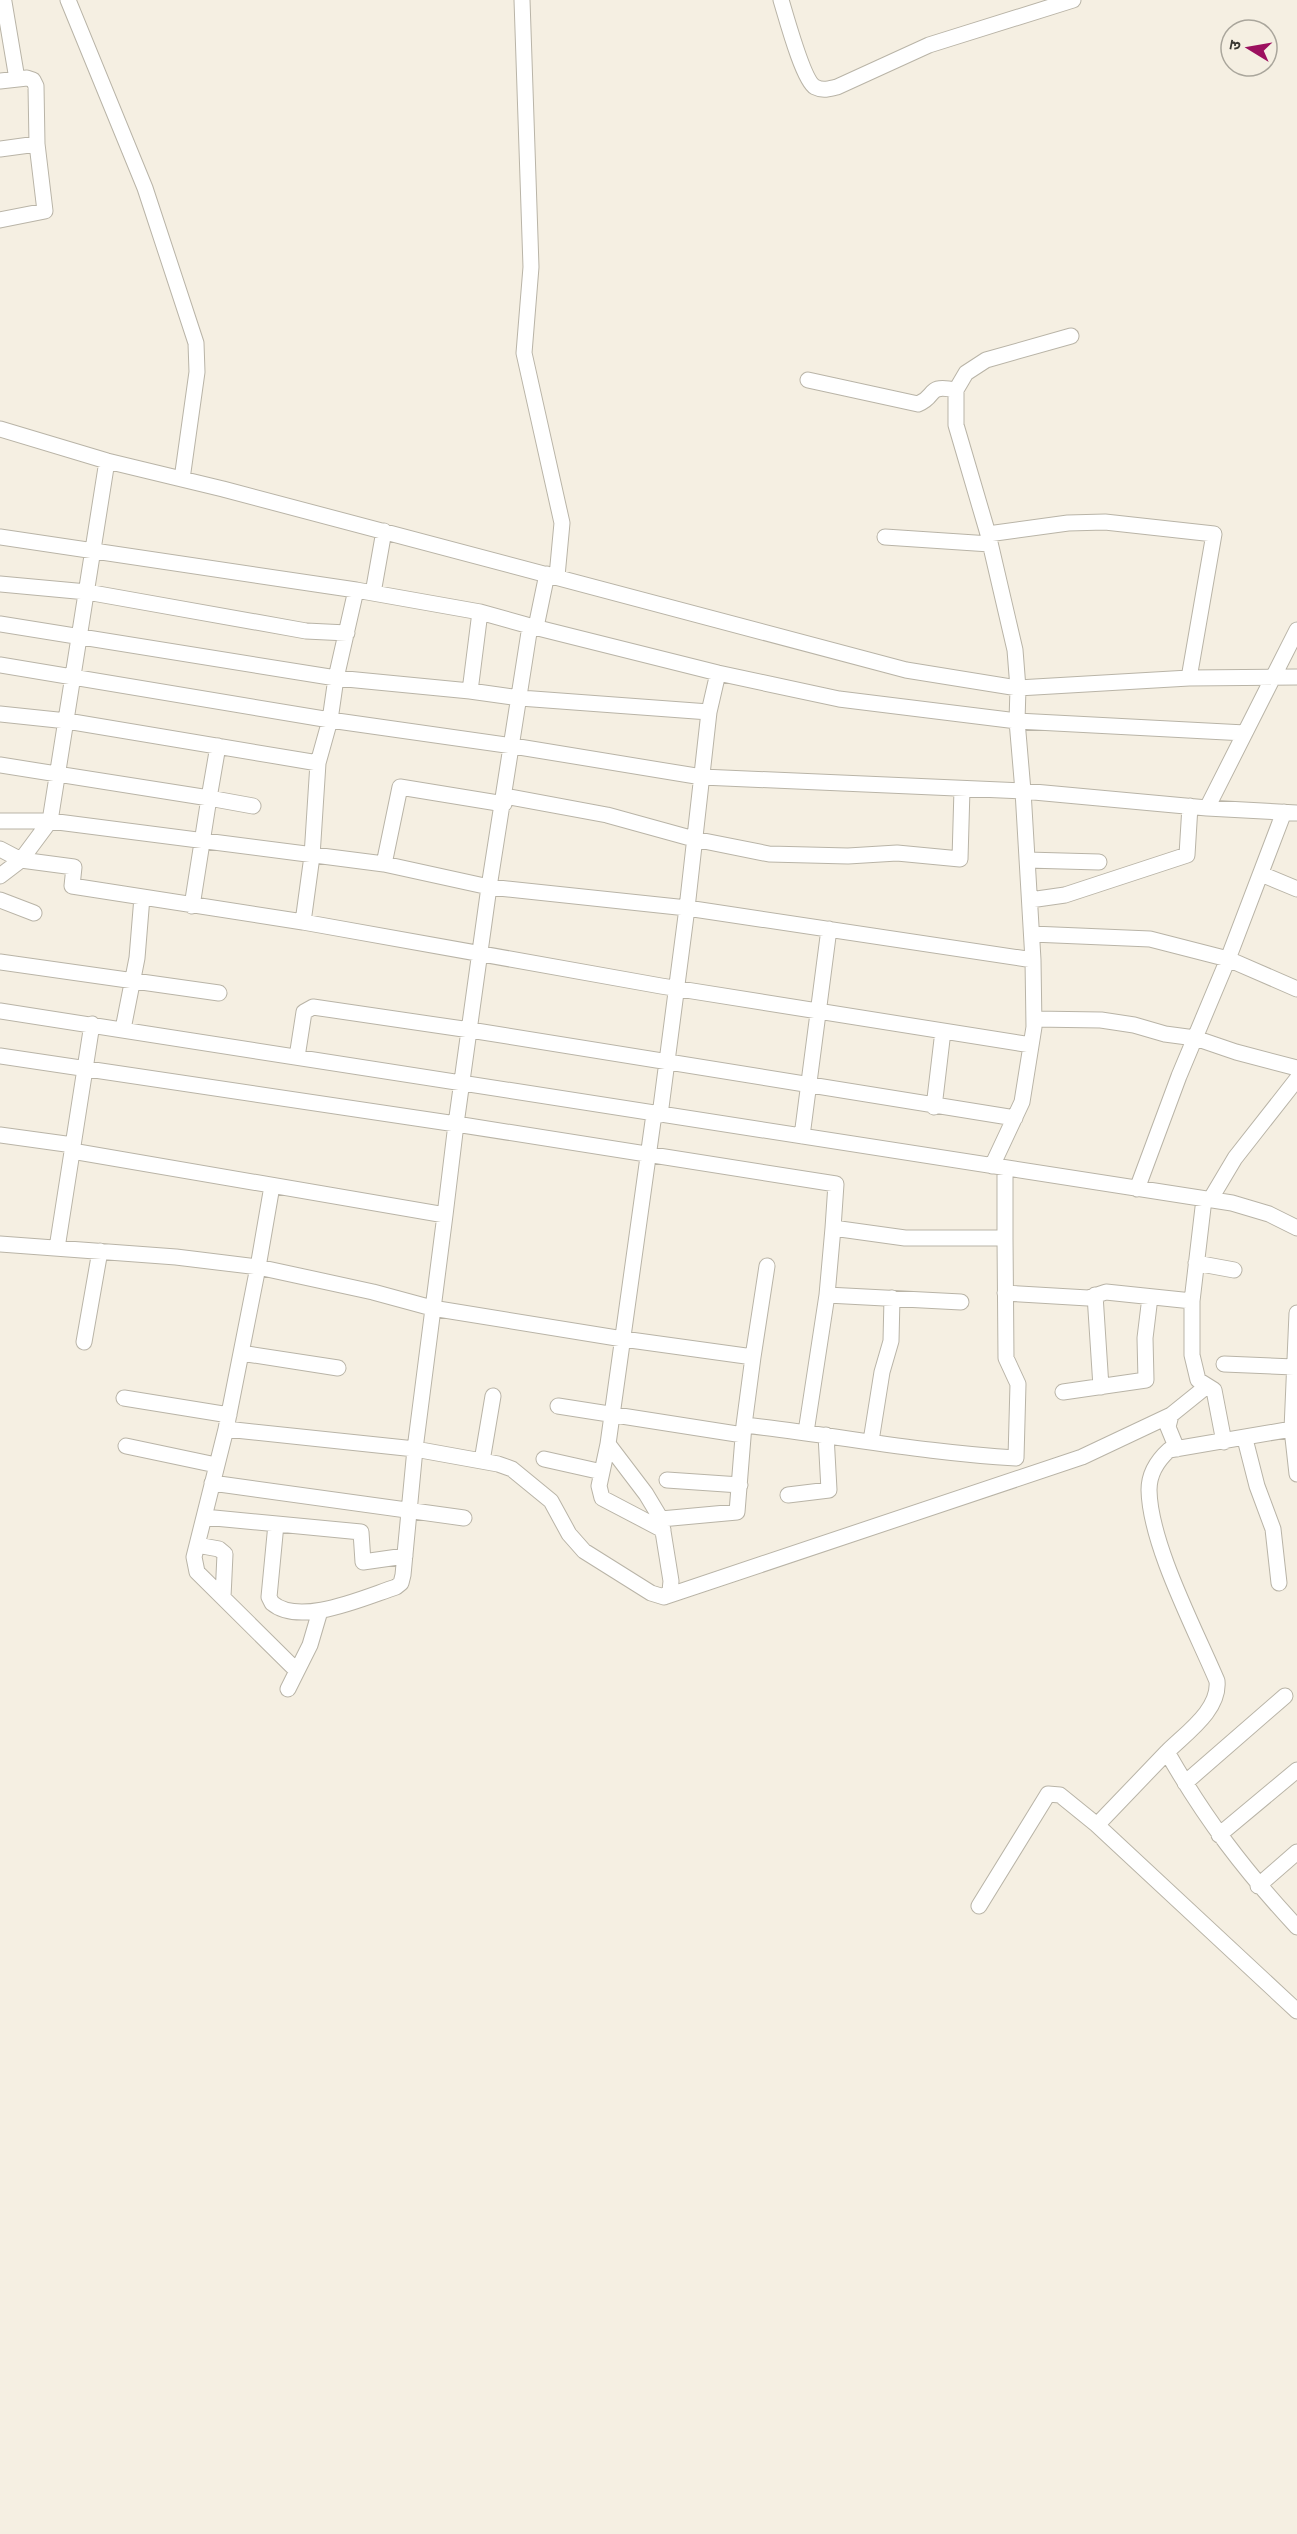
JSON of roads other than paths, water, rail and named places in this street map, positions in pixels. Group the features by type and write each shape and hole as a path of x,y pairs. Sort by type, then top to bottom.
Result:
{"street":[{"path":"68,0 145,188 195,343 197,372 182,479"},
{"path":"276,1524 269,1597 272,1604 285,1610 320,1611 396,1587 401,1583 432,1308 482,953 489,887 533,627 552,575 562,523 524,353 531,267 522,0"},
{"path":"781,0 804,70 812,86 823,90 837,87 929,45 1072,0"},
{"path":"6,2 16,79"},
{"path":"0,81 27,78 33,80 36,86 37,144 45,211 0,220"},
{"path":"0,149 37,144"},
{"path":"558,1406 611,1415 744,1430 806,1432 957,1455 1016,1458 1018,1384 1006,1358 1005,1238 999,1167 1022,1102 1031,1045 1034,1019 1032,934 1017,721 1018,688 1015,650 989,539 956,425 956,390 966,373 986,360 1071,336"},
{"path":"808,380 918,404 937,388 956,390"},
{"path":"0,429 107,461 384,531 906,670 1018,688 1190,678 1297,677"},
{"path":"0,875 21,860 50,821 75,677 107,461"},
{"path":"885,537 989,539 1068,523 1105,522 1214,534 1190,678"},
{"path":"374,593 384,531"},
{"path":"0,537 356,590 480,612 718,673 838,699 1017,721 1245,733"},
{"path":"0,584 87,592 306,631 347,633"},
{"path":"303,922 312,856 318,763 330,720 336,678 356,590"},
{"path":"470,691 480,612"},
{"path":"0,624 336,678 520,698 709,712"},
{"path":"1207,808 1297,630"},
{"path":"0,665 330,720 513,746 702,777 1023,791 1207,808 1290,812 1261,874 1137,1189"},
{"path":"718,673 709,712 667,1063 647,1154 623,1339 599,1492 602,1498 662,1524 736,1512 753,1357 767,1266"},
{"path":"0,714 67,722 318,763"},
{"path":"192,906 218,746"},
{"path":"0,765 253,806"},
{"path":"384,864 400,787 607,815 694,839 769,854 848,856 897,853 960,859 962,789"},
{"path":"1030,900 1065,895 1187,855 1190,806"},
{"path":"0,821 50,821 384,864 489,887 687,908 1033,960"},
{"path":"0,849 21,860 74,867 72,886 303,922 677,989 1031,1045"},
{"path":"1027,860 1099,862"},
{"path":"1261,874 1297,889"},
{"path":"123,1029 132,981 142,897"},
{"path":"0,900 34,913"},
{"path":"802,1136 830,929"},
{"path":"1032,934 1150,939 1228,959 1297,990"},
{"path":"0,962 219,993"},
{"path":"297,1057 304,1012 308,1008 470,1030 934,1107 1015,1118"},
{"path":"0,1011 1232,1203 1269,1214 1297,1228"},
{"path":"1034,1019 1101,1020 1134,1025 1165,1034 1195,1038 1236,1052 1297,1068"},
{"path":"57,1248 92,1024"},
{"path":"934,1107 943,1031"},
{"path":"0,1056 836,1184 827,1295 806,1432"},
{"path":"1224,1442 1214,1390 1198,1380 1192,1355 1192,1301 1207,1200 1235,1158 1297,1079"},
{"path":"0,1135 272,1186 445,1215"},
{"path":"272,1186 227,1422 194,1564 197,1572 297,1671"},
{"path":"833,1228 905,1238 1005,1238"},
{"path":"0,1244 176,1257 258,1268 373,1292 432,1308 623,1339 753,1357"},
{"path":"84,1342 100,1251"},
{"path":"1196,1263 1234,1270"},
{"path":"1005,1293 1088,1298 1106,1292 1192,1301"},
{"path":"827,1295 961,1302"},
{"path":"1095,1295 1101,1387"},
{"path":"1063,1392 1146,1380 1145,1338 1150,1297"},
{"path":"872,1441 882,1372 891,1341 892,1298"},
{"path":"1297,1314 1292,1429 1297,1474"},
{"path":"241,1353 338,1368"},
{"path":"1224,1364 1294,1367"},
{"path":"124,1398 227,1422 415,1449 512,1469 551,1501 569,1534 584,1551 651,1593 664,1597 1082,1457 1170,1415 1207,1386"},
{"path":"482,1461 493,1396"},
{"path":"1170,1415 1168,1427 1177,1449"},
{"path":"1097,1825 1212,1706 1218,1692 1217,1681 1163,1552 1152,1510 1149,1488 1158,1460 1169,1450 1245,1439 1292,1429"},
{"path":"788,1495 829,1490 826,1435"},
{"path":"1245,1439 1257,1486 1273,1529 1279,1583"},
{"path":"608,1444 646,1494 662,1524 671,1581 670,1591 664,1597"},
{"path":"126,1446 216,1465"},
{"path":"544,1459 602,1472"},
{"path":"667,1480 740,1485"},
{"path":"212,1483 464,1518"},
{"path":"204,1517 362,1532 363,1562 405,1556"},
{"path":"197,1545 219,1549 225,1554 223,1598"},
{"path":"288,1689 310,1644 320,1611"},
{"path":"1185,1783 1285,1696"},
{"path":"1167,1752 1218,1835 1258,1886 1297,1927"},
{"path":"1218,1835 1297,1770"},
{"path":"980,1906 1048,1794 1060,1795 1097,1825 1297,2011"},
{"path":"1258,1886 1297,1852"}]}
